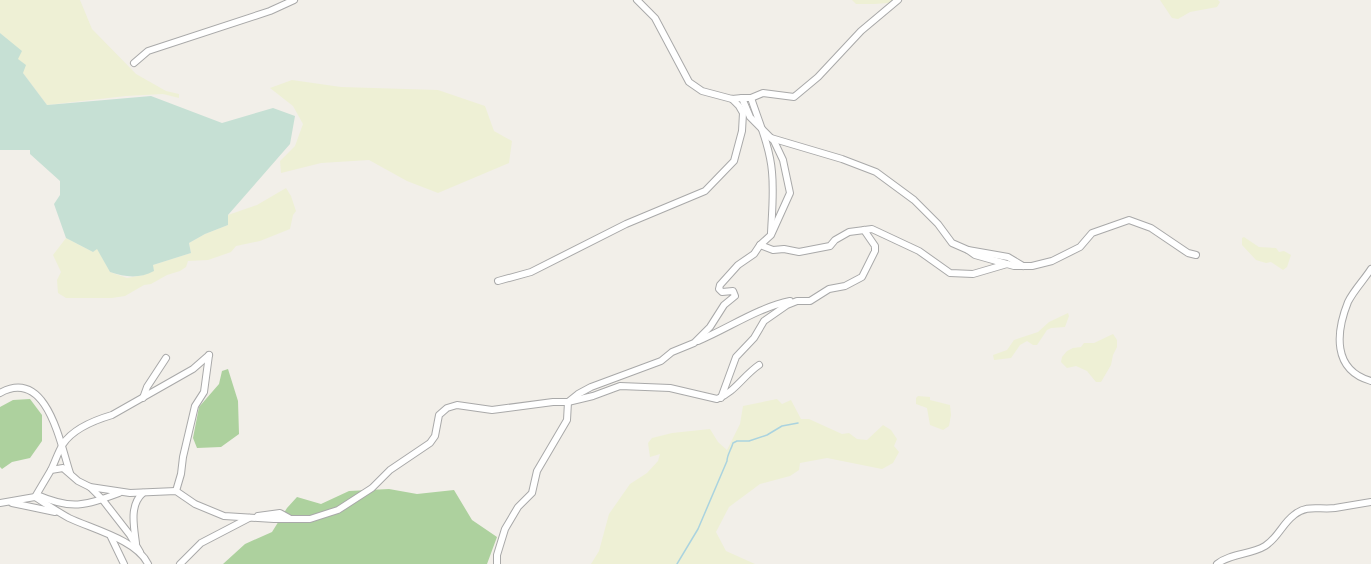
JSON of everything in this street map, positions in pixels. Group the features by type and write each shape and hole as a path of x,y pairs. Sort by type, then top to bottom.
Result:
{"street":[{"path":"134,63 148,51 270,11 294,0"},
{"path":"637,0 655,18 689,82 702,91 732,99 751,98 763,94 794,97 818,77 861,31 898,0"},
{"path":"694,342 710,327 724,305 735,296 733,291 722,292 719,289 720,285 738,266 754,254 760,245 770,235 790,193 783,160 771,138 750,117 742,98"},
{"path":"751,98 767,148 772,170 774,198 770,235"},
{"path":"498,281 531,272 626,224 705,191 734,161 742,130 743,113 732,99"},
{"path":"771,138 842,159 876,172 914,200 938,224 952,243 975,255 1008,264 1032,266 1052,260 1080,247 1092,233 1129,220 1151,228 1188,253 1196,255"},
{"path":"760,245 773,250 784,249 799,252 830,246 835,240 850,232 872,229 919,251 950,273 973,274 1008,264"},
{"path":"497,564 497,555 505,529 518,507 532,493 537,471 567,420 568,402 578,394 591,387 661,361 672,352 762,310 776,305 797,301 810,301 829,289 845,286 862,277 875,251 875,246 864,230"},
{"path":"968,250 1008,257 1023,266"},
{"path":"1371,269 1349,301 1339,338 1340,354 1346,364 1356,374 1371,381"},
{"path":"721,398 736,357 754,338 760,325 787,305 797,301"},
{"path":"36,496 54,470 63,445 72,434 143,398 193,369 209,355 204,392 195,406 176,491"},
{"path":"143,398 147,387 166,358"},
{"path":"54,470 63,468 78,481 90,487 121,493 176,491 195,504 224,516 310,519 338,510 372,488 390,470 430,443 435,436 438,415 447,408 457,404 492,410 553,402 568,402 592,396 620,386 670,388 697,396 717,399 725,397 748,372 758,365"},
{"path":"0,393 14,387 24,388 34,394 44,404 63,445 70,473"},
{"path":"90,487 102,499 137,544"},
{"path":"0,503 36,496 59,504 86,504 121,493"},
{"path":"143,493 136,499 134,526 137,544 140,552 148,564"},
{"path":"36,496 63,514 108,534 140,552"},
{"path":"8,502 63,514"},
{"path":"1217,564 1223,559 1264,546 1275,539 1292,516 1301,509 1315,507 1333,508 1371,502"},
{"path":"180,564 201,543 250,518"},
{"path":"108,534 117,547 124,564"}],"green space":[{"path":"0,0 80,0 92,29 136,74 166,91 179,94 179,98 163,94 126,96 47,105 23,73 18,59 6,38 0,33"},
{"path":"852,0 894,0 888,3 856,4"},
{"path":"1160,0 1218,0 1220,2 1217,7 1190,12 1178,19 1172,18"},
{"path":"0,33 22,51 18,59 26,65 23,73 47,105 151,96 222,123 273,108 295,116 290,144 228,215 228,225 205,234 189,243 191,253 153,265 154,271 148,274 127,276 110,272 97,249 93,252 66,238 54,204 60,195 60,181 30,154 30,150 0,150"},
{"path":"292,80 341,87 438,90 485,106 494,131 512,141 509,163 438,193 407,181 369,160 321,163 281,173 280,161 295,146 303,124 293,106 270,88"},
{"path":"286,188 291,196 296,211 293,215 290,229 260,241 236,246 231,252 208,260 188,261 186,267 180,271 167,275 151,284 144,285 125,296 112,298 66,298 58,293 57,280 61,272 53,255 66,238 93,252 97,248 110,272 127,278 144,275 153,265 191,253 189,243 205,234 228,225 228,215 257,205"},
{"path":"1244,237 1259,247 1276,248 1279,252 1284,251 1291,255 1287,267 1283,270 1271,262 1266,263 1256,260 1242,245 1242,238"},
{"path":"1068,313 1069,316 1065,327 1051,328 1047,330 1037,345 1033,345 1027,341 1020,345 1011,358 994,360 993,355 1007,350 1014,340 1038,332 1049,322"},
{"path":"1113,334 1117,340 1117,347 1113,355 1111,365 1101,382 1096,382 1087,371 1076,366 1067,368 1061,362 1062,357 1067,351 1073,348 1081,347 1084,343 1094,343"},
{"path":"228,369 238,401 239,434 221,447 197,448 193,438 199,407 219,384 222,371"},
{"path":"918,396 930,397 930,400 950,405 951,415 949,426 943,430 930,425 927,408 916,404 916,398"},
{"path":"30,399 42,415 42,441 30,458 12,462 2,469 0,467 0,407 13,400"},
{"path":"777,399 782,404 791,400 801,419 809,419 842,434 849,433 857,439 867,440 883,425 891,430 897,439 894,446 899,452 893,463 882,469 827,458 800,463 799,470 790,476 760,484 729,507 716,532 726,551 755,564 591,564 599,551 609,514 630,484 647,473 658,461 660,454 650,457 648,443 652,438 672,433 710,429 718,442 727,450 740,424 743,406"},
{"path":"389,489 417,494 454,490 472,520 497,537 487,564 223,564 245,544 272,532 287,508 297,497 321,504 349,491"}],"waterway":[{"path":"677,564 698,529 727,461 733,443 737,441 749,441 767,435 782,426 798,423"}]}
